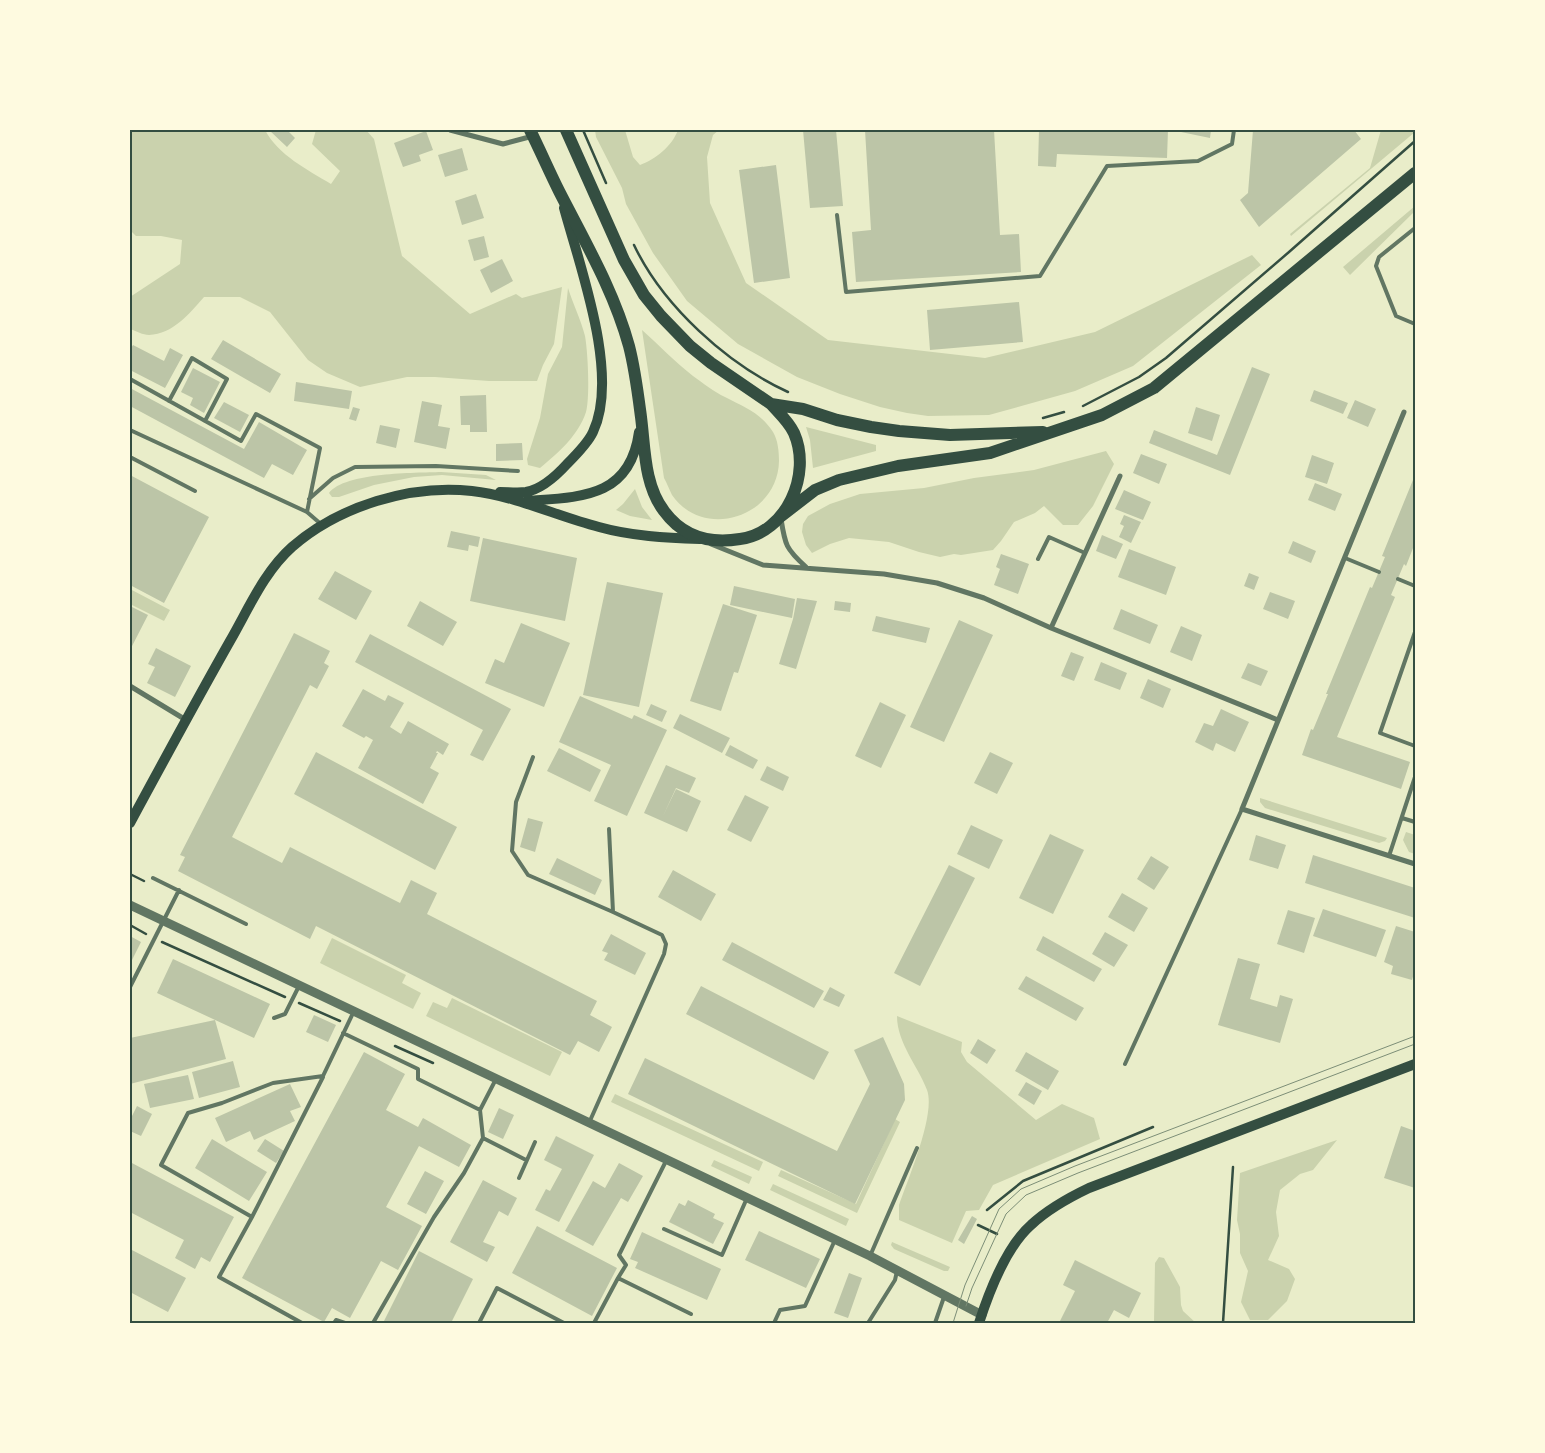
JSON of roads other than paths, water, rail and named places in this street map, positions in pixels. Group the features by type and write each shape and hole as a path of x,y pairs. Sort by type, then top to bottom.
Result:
{"main road":[{"path":"566,130 624,260 644,295 690,346 711,363 771,404 788,422 798,445 800,470 794,495 780,517"},
{"path":"531,133 600,271 617,311 629,347 641,417 644,451 654,494 664,511 676,525 702,539"},
{"path":"473,491 521,501 599,528 658,537 732,540 752,536 769,527 815,490 839,480 898,466 990,453 1102,415 1154,388 1415,173"},
{"path":"130,823 267,574 292,547 322,525 346,513 405,493 443,489 528,492 545,484 568,463 593,433 600,413 603,396 603,370 586,286 559,191"},
{"path":"771,404 803,409 837,420 899,431 950,435 1058,431"},
{"path":"521,501 567,498 605,489 629,467 637,448 641,417"},
{"path":"981,1319 1011,1248 1030,1225 1058,1204 1098,1184 1415,1064"}],"street":[{"path":"450,130 503,144 531,133"},
{"path":"1404,412 1242,809 1415,864"},
{"path":"1051,628 1120,476"},
{"path":"780,517 784,537 790,552 806,567"},
{"path":"702,539 727,552 763,565 884,574 937,583 984,598 1051,628 1278,720"},
{"path":"130,686 186,720"},
{"path":"130,906 870,1256 945,1296 981,1319"}],"lane":[{"path":"838,215 846,292 1040,276 1106,166 1198,161 1232,144 1234,130"},
{"path":"1415,228 1379,257 1376,266 1396,316 1415,324"},
{"path":"169,401 192,358 227,379 205,421"},
{"path":"130,379 241,441 256,414 320,448 307,512"},
{"path":"130,430 307,512 322,525"},
{"path":"130,457 195,491"},
{"path":"309,498 332,478 355,467 436,466 518,471"},
{"path":"1038,559 1049,537 1085,553"},
{"path":"1345,558 1379,572"},
{"path":"1398,579 1415,586"},
{"path":"1415,632 1380,733 1415,746"},
{"path":"532,757 516,802 512,851 528,875 662,935 666,944 664,954 589,1123"},
{"path":"1389,856 1415,778"},
{"path":"1125,1064 1242,809"},
{"path":"1402,818 1415,822"},
{"path":"609,829 613,912"},
{"path":"153,878 246,924"},
{"path":"130,987 179,890"},
{"path":"274,1018 285,1014 299,986"},
{"path":"302,1323 219,1277 252,1217 354,1011"},
{"path":"343,1033 418,1069 418,1079 480,1110"},
{"path":"252,1217 161,1165 164,1159 188,1114 273,1083 323,1076"},
{"path":"373,1323 434,1217 464,1173 483,1138 480,1110 496,1079"},
{"path":"483,1138 526,1160"},
{"path":"519,1178 535,1142"},
{"path":"870,1256 917,1148"},
{"path":"594,1323 626,1265 619,1255 667,1160"},
{"path":"664,1229 722,1255 748,1198"},
{"path":"774,1323 780,1310 805,1306 835,1240"},
{"path":"868,1323 894,1280 897,1271"},
{"path":"618,1278 691,1314"},
{"path":"479,1323 497,1288 564,1323"},
{"path":"935,1323 945,1296"},
{"path":"334,1323 336,1320 345,1323"}],"tram line":[{"path":"953,1323 965,1285 999,1209 1021,1189 1075,1166 1415,1036"},
{"path":"966,1306 972,1288 1006,1214 1026,1195 1078,1173 1415,1044"}]}
